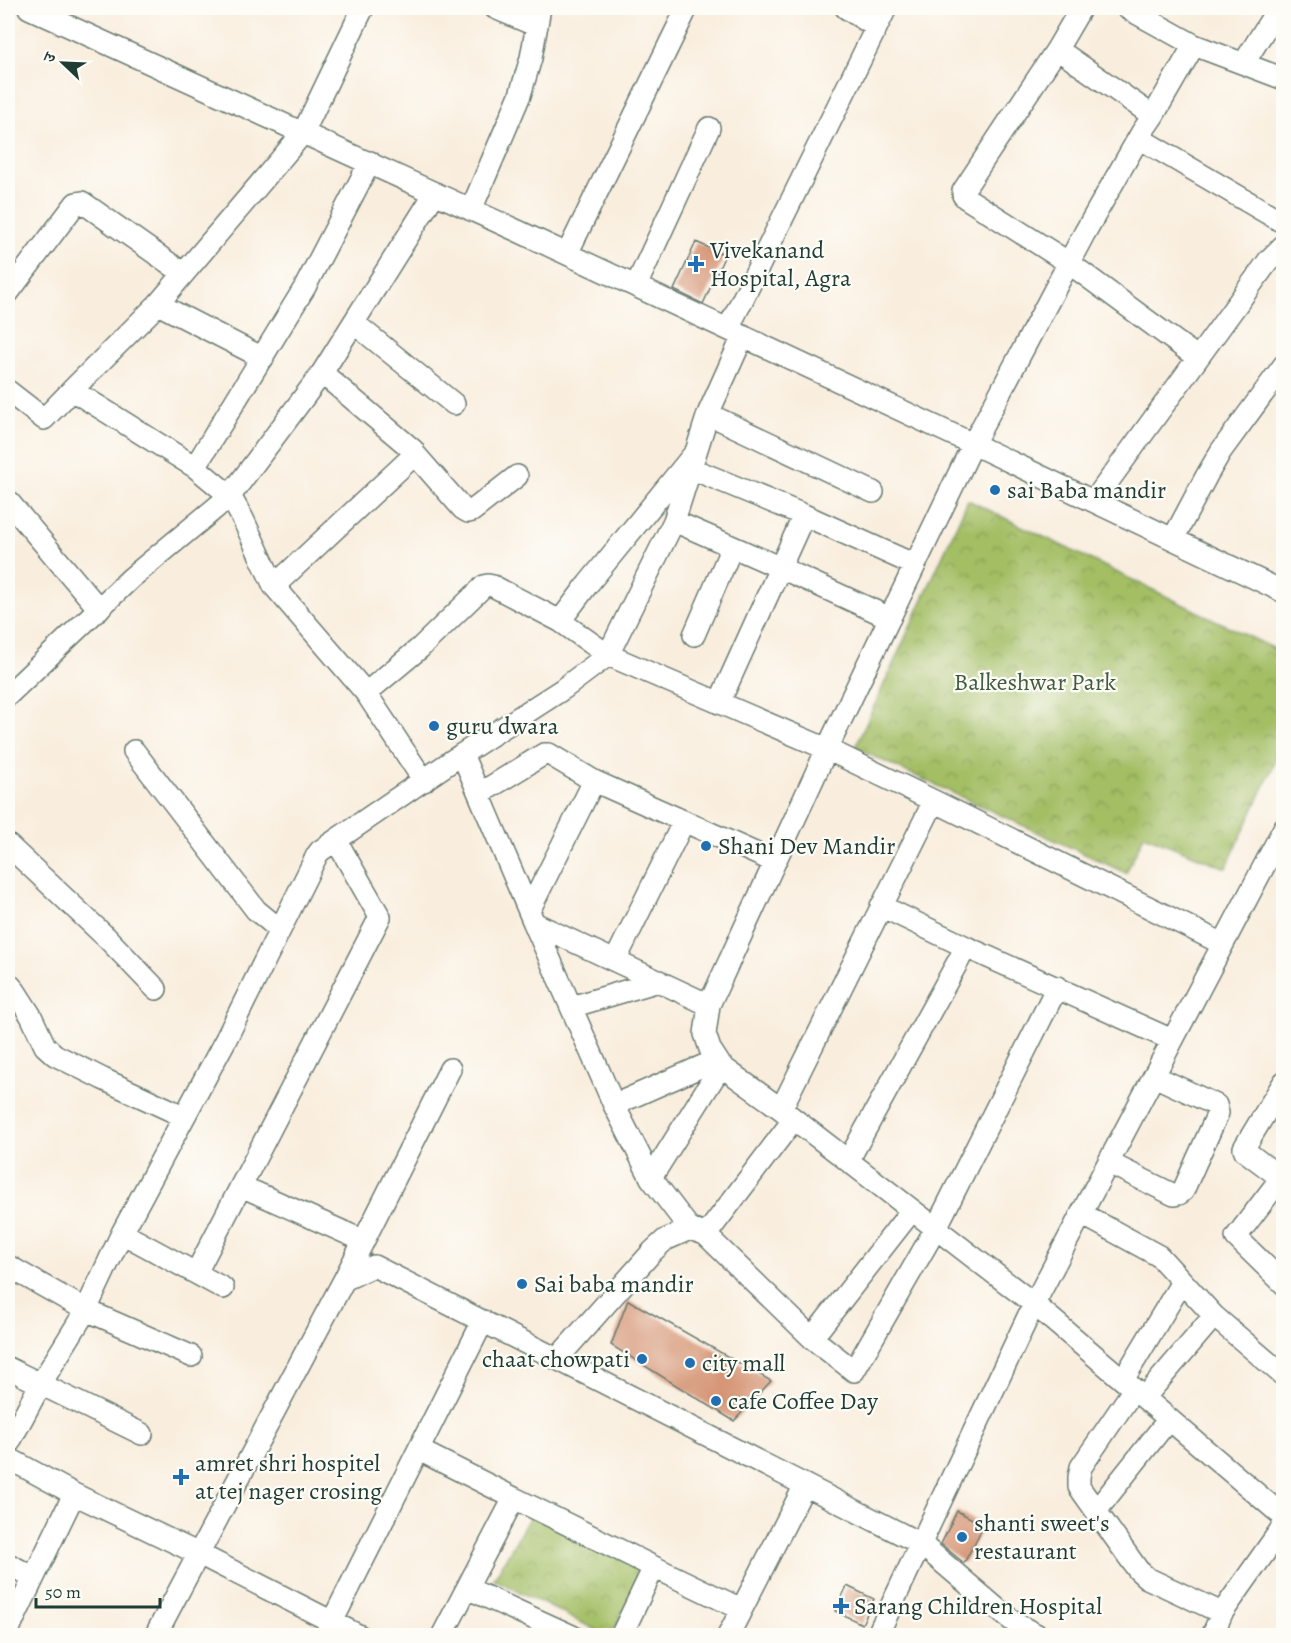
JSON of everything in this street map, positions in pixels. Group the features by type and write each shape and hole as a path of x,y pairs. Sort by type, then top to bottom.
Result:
{"street":[{"path":"29,8 370,162 1284,591"},
{"path":"8,391 44,419 158,304 303,133 363,8"},
{"path":"471,210 520,94 531,58 538,17 495,8"},
{"path":"567,254 687,8"},
{"path":"846,8 876,27"},
{"path":"8,1445 40,1385 86,1310 122,1233 225,1039 320,851 462,754 563,689 609,655 674,521 735,332 886,8"},
{"path":"1081,8 963,195 1069,263 1198,358"},
{"path":"1127,8 1194,45 1284,79"},
{"path":"1244,63 1278,8"},
{"path":"1194,45 1069,263 973,444 708,1005 705,1034 718,1063 1034,1304 1284,1517"},
{"path":"1057,49 1153,116"},
{"path":"636,286 708,128"},
{"path":"1139,138 1284,223"},
{"path":"195,467 305,287 370,162"},
{"path":"8,695 131,578 230,496 322,373 435,193"},
{"path":"8,293 79,202 183,273"},
{"path":"1094,501 1269,260 1284,245"},
{"path":"158,304 263,358"},
{"path":"354,323 454,404"},
{"path":"1173,539 1221,452 1284,365"},
{"path":"322,373 413,450 468,512 517,476"},
{"path":"72,390 195,467 230,496 243,519 273,586 366,693 424,781"},
{"path":"708,414 873,492"},
{"path":"273,586 411,458 413,452"},
{"path":"692,461 915,565"},
{"path":"560,621 588,584 692,461"},
{"path":"8,501 99,609"},
{"path":"719,703 804,515"},
{"path":"674,521 890,618"},
{"path":"694,635 732,547"},
{"path":"366,693 420,648 484,586 493,586 560,621 609,655 827,749 1223,944"},
{"path":"134,751 256,910 279,929"},
{"path":"462,754 614,1105 651,1178 698,1232 812,1338 854,1371 936,1228 1057,987"},
{"path":"479,794 544,754 549,754 594,781 775,862"},
{"path":"531,917 594,781"},
{"path":"557,1359 665,1240 698,1232 787,1114 881,906 934,801"},
{"path":"615,961 684,821"},
{"path":"877,1635 1034,1304 1284,828"},
{"path":"196,1273 380,917 336,840"},
{"path":"8,845 107,938 156,989"},
{"path":"881,906 1172,1040"},
{"path":"531,917 615,961 708,1005"},
{"path":"848,1161 966,947"},
{"path":"571,1007 658,981"},
{"path":"8,983 31,1016 45,1047 54,1055 183,1116"},
{"path":"614,1105 718,1063"},
{"path":"651,1178 718,1063"},
{"path":"155,1635 344,1280 450,1069"},
{"path":"1109,1163 1174,1195 1183,1191 1218,1109 1216,1105 1154,1076"},
{"path":"1284,1082 1244,1148 1280,1186 1236,1237 1284,1284"},
{"path":"241,1186 364,1241"},
{"path":"812,1338 912,1210"},
{"path":"1082,1214 1159,1256 1214,1316 1284,1376"},
{"path":"122,1233 223,1288"},
{"path":"8,1266 86,1310 191,1356"},
{"path":"344,1280 374,1266 921,1544 1018,1625 1039,1635"},
{"path":"1182,1282 1134,1389 1081,1467 1079,1486 1138,1570 1147,1578 1222,1613"},
{"path":"1134,1389 1214,1316"},
{"path":"329,1629 483,1321"},
{"path":"8,1368 142,1434"},
{"path":"1096,1511 1169,1419"},
{"path":"418,1450 741,1609"},
{"path":"8,1458 74,1494 199,1554 329,1629 360,1635"},
{"path":"728,1635 805,1485"},
{"path":"8,1631 74,1494"},
{"path":"442,1635 514,1498"},
{"path":"1212,1635 1222,1613 1284,1525"},
{"path":"8,1564 33,1577"},
{"path":"621,1635 654,1568"},
{"path":"467,1588 572,1635"}],"green space":[{"name":"Balkeshwar Park","path":"968,500 1283,653 1283,746 1226,868 1144,835 1126,873 855,748"},
{"path":"532,1513 646,1570 611,1635 606,1635 494,1579"}],"building":[{"path":"696,242 725,255 703,304 674,290"},
{"name":"city mall","path":"628,1300 771,1381 734,1421 611,1345"},
{"name":"shanti sweet's restaurant","path":"957,1511 984,1525 964,1563 941,1544"},
{"path":"847,1586 874,1599 862,1624 835,1611"}],"place":[{"name":"Vivekanand Hospital, Agra","path":"696,264"},
{"name":"sai Baba mandir","path":"995,490"},
{"name":"guru dwara","path":"434,726"},
{"name":"Shani Dev Mandir","path":"706,846"},
{"name":"Sai baba mandir","path":"522,1284"},
{"name":"chaat chowpati","path":"642,1359"},
{"name":"city mall","path":"690,1363"},
{"name":"cafe Coffee Day","path":"716,1401"},
{"name":"amret shri hospitel at tej nager crosing","path":"181,1477"},
{"name":"shanti sweet's restaurant","path":"962,1537"},
{"name":"Sarang Children Hospital","path":"841,1606"}]}
